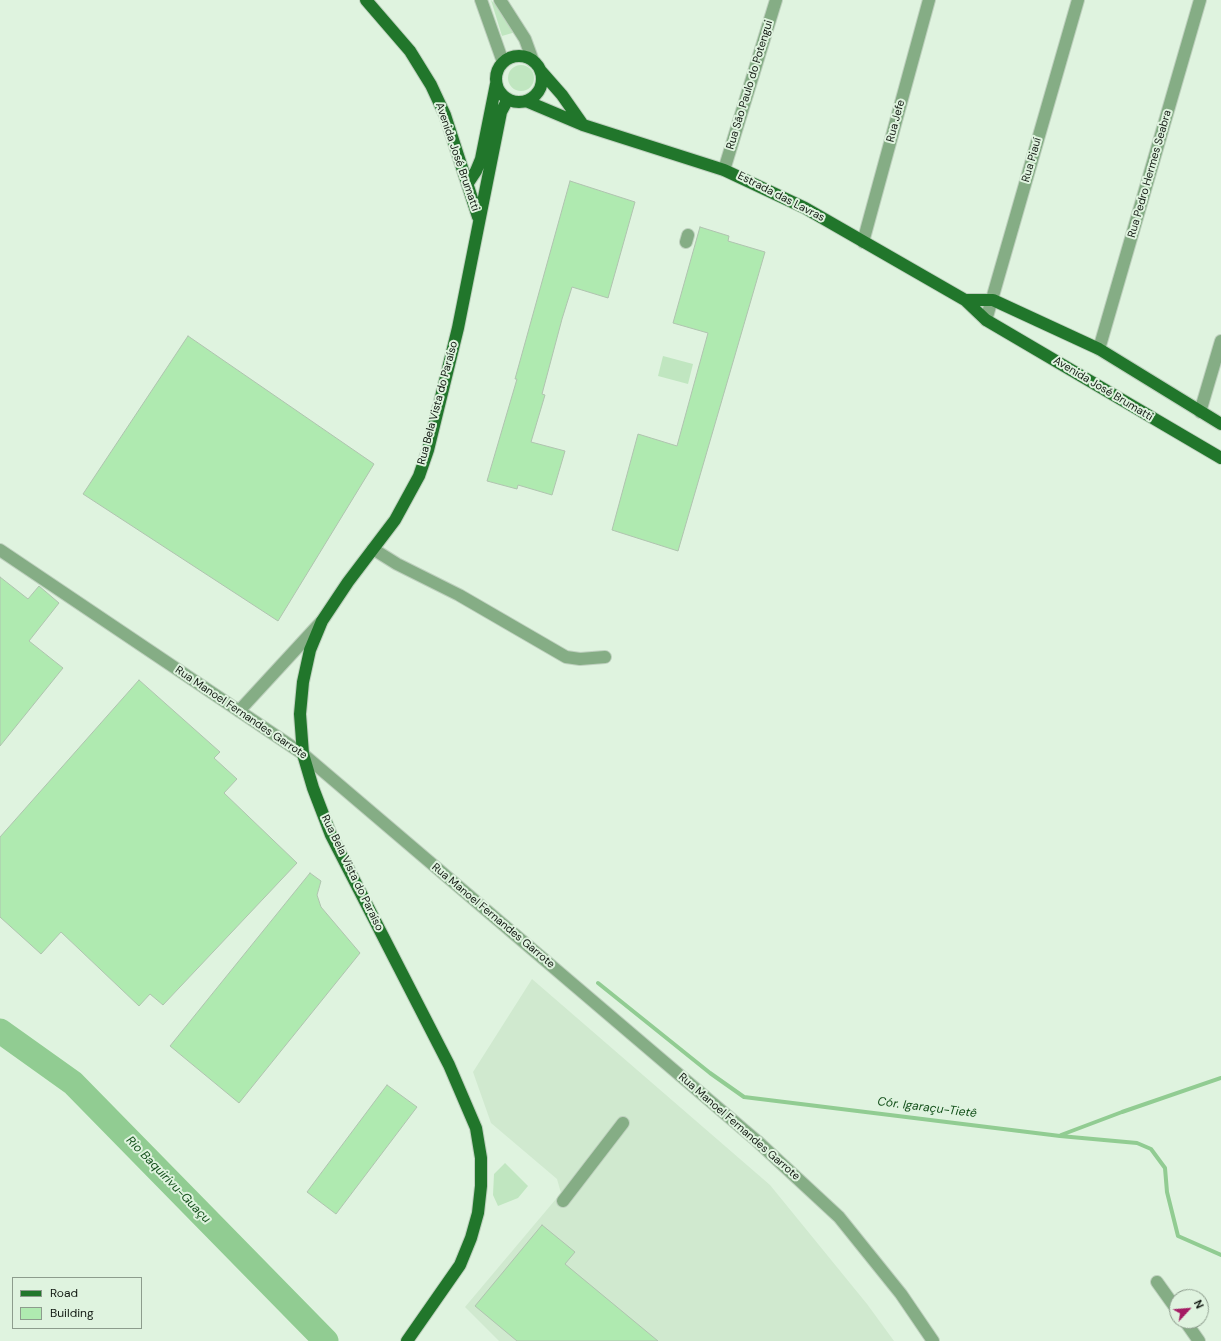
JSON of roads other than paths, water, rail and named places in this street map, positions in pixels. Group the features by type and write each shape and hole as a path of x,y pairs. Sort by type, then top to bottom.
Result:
{"main road":[{"name":"Avenida José Brumatti","path":"366,0 410,52 431,85 445,115 468,183 478,219"},
{"path":"468,183 476,171 481,159 496,84 496,76 503,62 510,57 526,57 536,65 562,95 583,125"},
{"path":"496,84 500,93 508,99 520,102 526,101 538,92 542,77 536,65"},
{"name":"Rua Bela Vista do Paraíso","path":"406,1341 460,1265 472,1238 478,1213 481,1186 481,1158 476,1128 449,1065 331,835 313,788 303,754 300,714 303,682 310,650 322,621 348,582 395,520 419,476 428,450 458,328 478,219 501,112 508,99"},
{"name":"Estrada das Lavras","path":"526,101 583,125 724,170 805,208 965,300 986,320"},
{"name":"Estrada das Lavras","path":"965,300 992,300"},
{"path":"992,300 1099,349 1221,424"},
{"name":"Avenida José Brumatti","path":"986,320 1221,458"}],"street":[{"path":"481,0 503,62"},
{"path":"500,0 525,39 536,65"},
{"name":"Rua São Paulo do Potengui","path":"724,170 776,0"},
{"name":"Rua Jefe","path":"863,242 929,0"},
{"name":"Rua Piauí","path":"986,320 1078,0"},
{"name":"Rua Pedro Hermes Seabra","path":"1099,349 1200,0"},
{"path":"1200,412 1221,341"},
{"path":"373,549 397,564 459,595 566,657 580,659 604,657"},
{"name":"Rua Manoel Fernandes Garrote","path":"0,550 303,754 763,1146 838,1217 901,1294 933,1341"},
{"path":"239,711 322,621"},
{"path":"563,1201 623,1123"},
{"path":"1158,1282 1169,1298"},
{"path":"1191,1329 1199,1341"}],"waterway":[{"name":"Cór. Igaraçu-Tietê","path":"598,983 710,1073 744,1097 1060,1136 1137,1143 1151,1149 1165,1168 1167,1192 1178,1236 1221,1255"},
{"name":"Rio Baquirivu-Guaçu","path":"0,1031 73,1083 326,1341"},
{"path":"1061,1135 1221,1078"}]}
